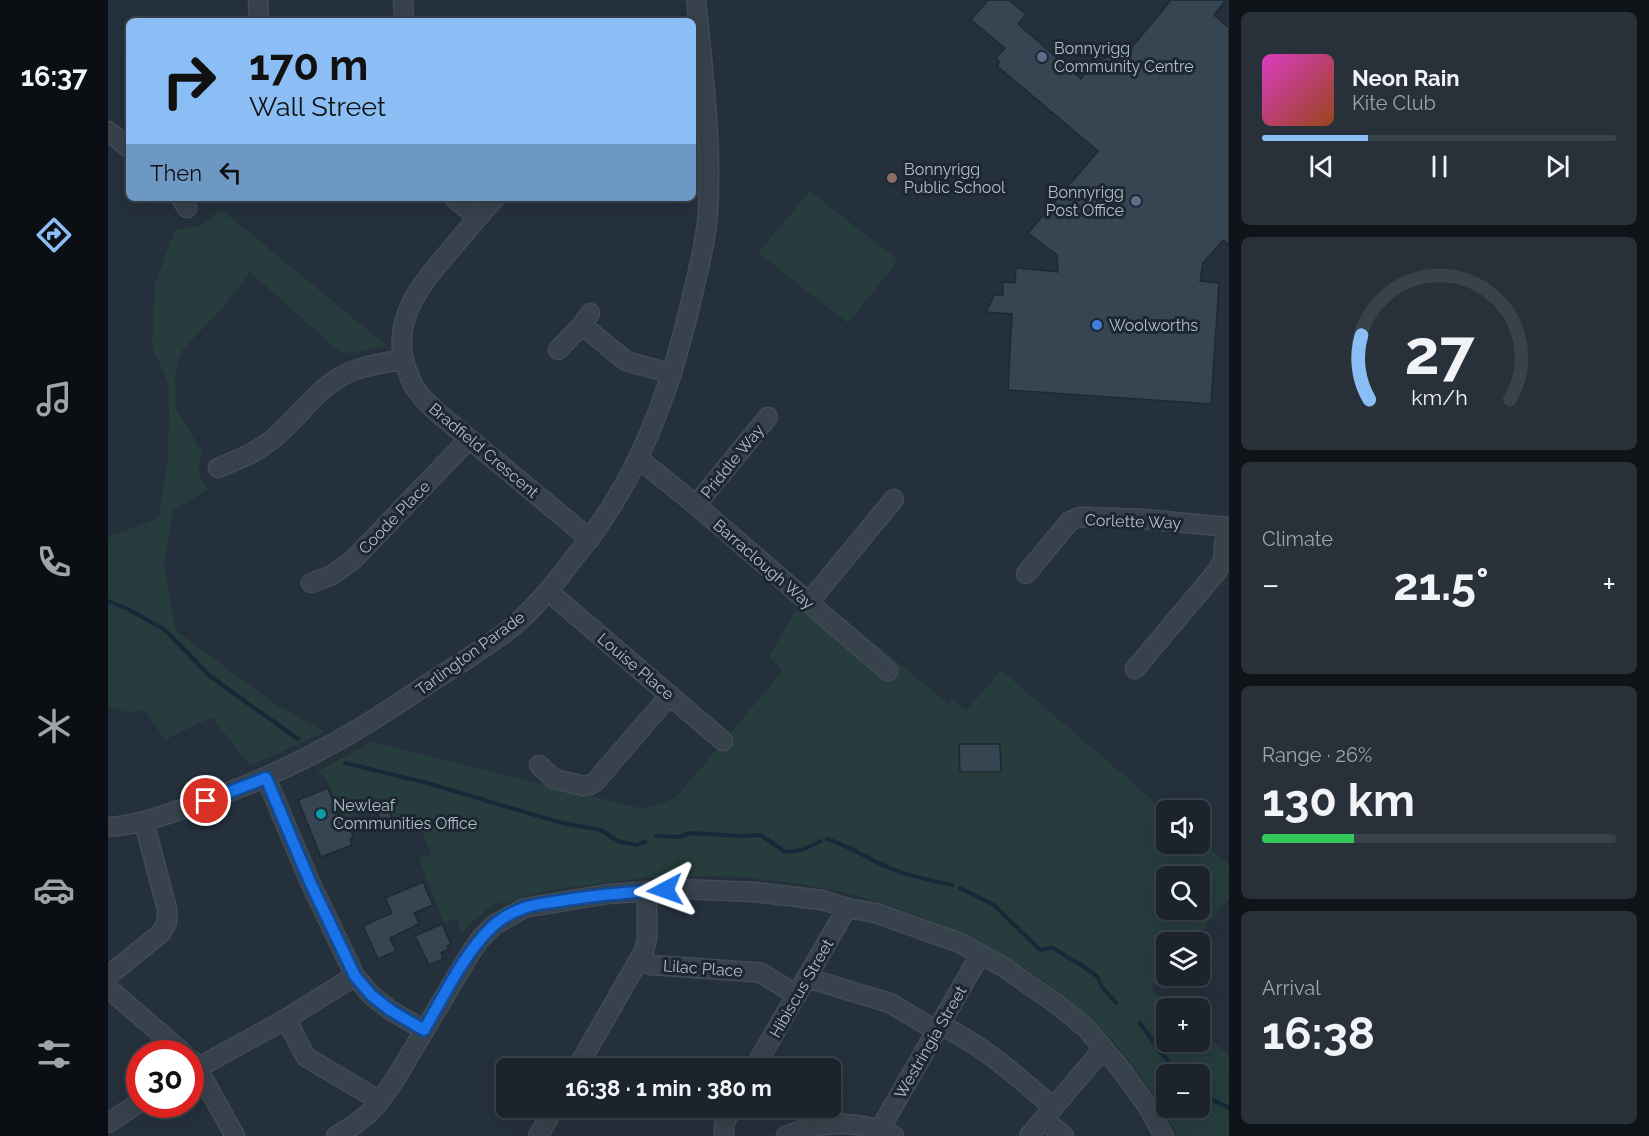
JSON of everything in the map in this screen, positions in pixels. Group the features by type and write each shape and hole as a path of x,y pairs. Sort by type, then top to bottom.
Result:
{"street":[{"path":"258,0 259,18"},
{"path":"403,0 404,18"},
{"name":"Tarlington Parade","path":"108,828 144,822 266,778 360,729 517,623 549,592 590,539 639,459 653,428 684,333 704,243 709,177 701,122 696,0"},
{"path":"108,131 126,146"},
{"path":"458,201 478,218"},
{"name":"Bradfield Crescent","path":"492,201 430,273 416,293 402,329 402,359 415,389 438,413 590,539"},
{"path":"558,350 586,319 626,361 672,374"},
{"path":"218,468 256,452 340,377 355,370 402,359"},
{"name":"Priddle Way","path":"696,505 768,417"},
{"name":"Coode Place","path":"311,583 332,575 353,560 469,439"},
{"name":"Barraclough Way","path":"639,459 696,505 888,671"},
{"path":"809,602 894,499"},
{"name":"Corlette Way","path":"1026,574 1070,521 1080,517 1144,519 1227,527"},
{"path":"1135,669 1218,570 1223,560 1227,527"},
{"name":"Louise Place","path":"549,592 723,741"},
{"path":"539,765 554,779 584,786 590,785 670,695"},
{"path":"266,778 310,882 355,976 371,995 390,1010 424,1030"},
{"path":"108,976 156,938 167,922 166,909 144,822"},
{"path":"336,1136 361,1120 380,1101 471,952 494,925 524,908 548,903 608,894 682,889 755,892 822,900 847,908 876,913 960,944 1010,971 1086,1028 1124,1072 1148,1107 1164,1136"},
{"path":"584,1058 640,959 647,938 647,891"},
{"name":"Hibiscus Street","path":"760,1058 847,908"},
{"name":"Westringia Street","path":"887,1132 939,1028 980,955"},
{"name":"Lilac Place","path":"640,959 651,965 761,973 797,995"},
{"path":"204,1061 286,1019 355,976"},
{"path":"807,978 890,1003 939,1028 962,1035 991,1055 1048,1113 1064,1136"},
{"path":"108,988 168,1040"},
{"path":"286,1019 306,1058 380,1101"},
{"path":"1029,1136 1103,1049"},
{"path":"204,1085 235,1136"},
{"path":"108,1123 126,1111"},
{"path":"538,1136 549,1118"},
{"path":"724,1136 724,1125 727,1118"},
{"path":"786,1136 802,1129 825,1124 867,1126 887,1132"}],"green space":[{"path":"810,191 898,260 848,323 758,253"},
{"path":"221,209 387,346 342,354 250,272 223,308 183,349 178,361 175,383 176,408 202,452 199,472 201,480 208,489 173,511 164,566 176,631 277,705 325,732 250,766 212,717 165,740 145,710 131,713 108,707 108,537 159,518 168,457 168,383 152,347 155,283 175,230 201,225"},
{"path":"808,589 949,704 952,700 966,711 1001,670 1156,803 1156,854 1210,854 1210,849 1229,865 1229,899 1201,932 1156,932 1156,985 1152,990 1161,998 1156,998 1156,1052 1210,1052 1210,1039 1229,1055 1229,1136 1178,1136 1167,1118 1210,1118 1210,1064 1156,1064 1156,1099 1136,1069 1105,1033 1056,990 1002,954 943,925 881,903 817,887 751,878 686,876 575,887 530,895 502,905 499,902 479,916 462,933 457,918 444,923 419,858 431,854 420,827 409,830 405,823 397,827 387,803 343,821 326,779 317,771 372,742 644,809 674,799 782,671 769,656"}],"building":[{"path":"988,0 1009,0 1026,14 1018,24 1081,79 1093,63 1131,48 1171,0 1226,0 1214,15 1229,28 1229,245 1223,240 1203,263 1200,281 1219,283 1211,404 1008,390 1012,314 986,312 994,295 1003,295 1003,282 1015,283 1016,268 1058,272 1057,255 1028,233 1098,151 997,66 1000,62 996,58 1005,48 971,20"},
{"path":"959,744 1000,744 1001,772 960,772"},
{"name":"Newleaf Communities Office","path":"328,788 345,830 350,828 353,837 350,839 352,845 321,857 298,800"},
{"path":"387,804 392,818 381,821 376,809"},
{"path":"423,882 433,905 414,913 419,924 390,938 396,951 378,959 363,926 392,913 385,898"},
{"path":"442,924 451,944 447,946 449,949 441,953 443,959 429,965 415,936"}],"waterway":[{"path":"108,601 128,609 165,630 211,677 298,739"},
{"path":"345,763 427,783 562,823 601,830 618,841 636,845 645,842"},
{"path":"656,836 679,837 690,833 761,835 785,852 802,850 821,841"},
{"path":"827,839 899,872 952,885"},
{"path":"960,888 994,905 1040,950 1053,948 1097,976 1102,987 1116,1003"},
{"path":"1140,1023 1171,1064"},
{"path":"1210,1098 1229,1108"}],"place":[{"name":"Bonnyrigg Community Centre","path":"1042,57"},
{"name":"Bonnyrigg Public School","path":"892,178"},
{"name":"Bonnyrigg Post Office","path":"1136,201"},
{"name":"Woolworths","path":"1097,325"},
{"name":"Newleaf Communities Office","path":"321,814"}],"route":[{"path":"206,801 266,778 310,882 355,976 371,995 390,1010 424,1030 481,938 494,925 515,912 524,908 571,899 665,890"}]}
